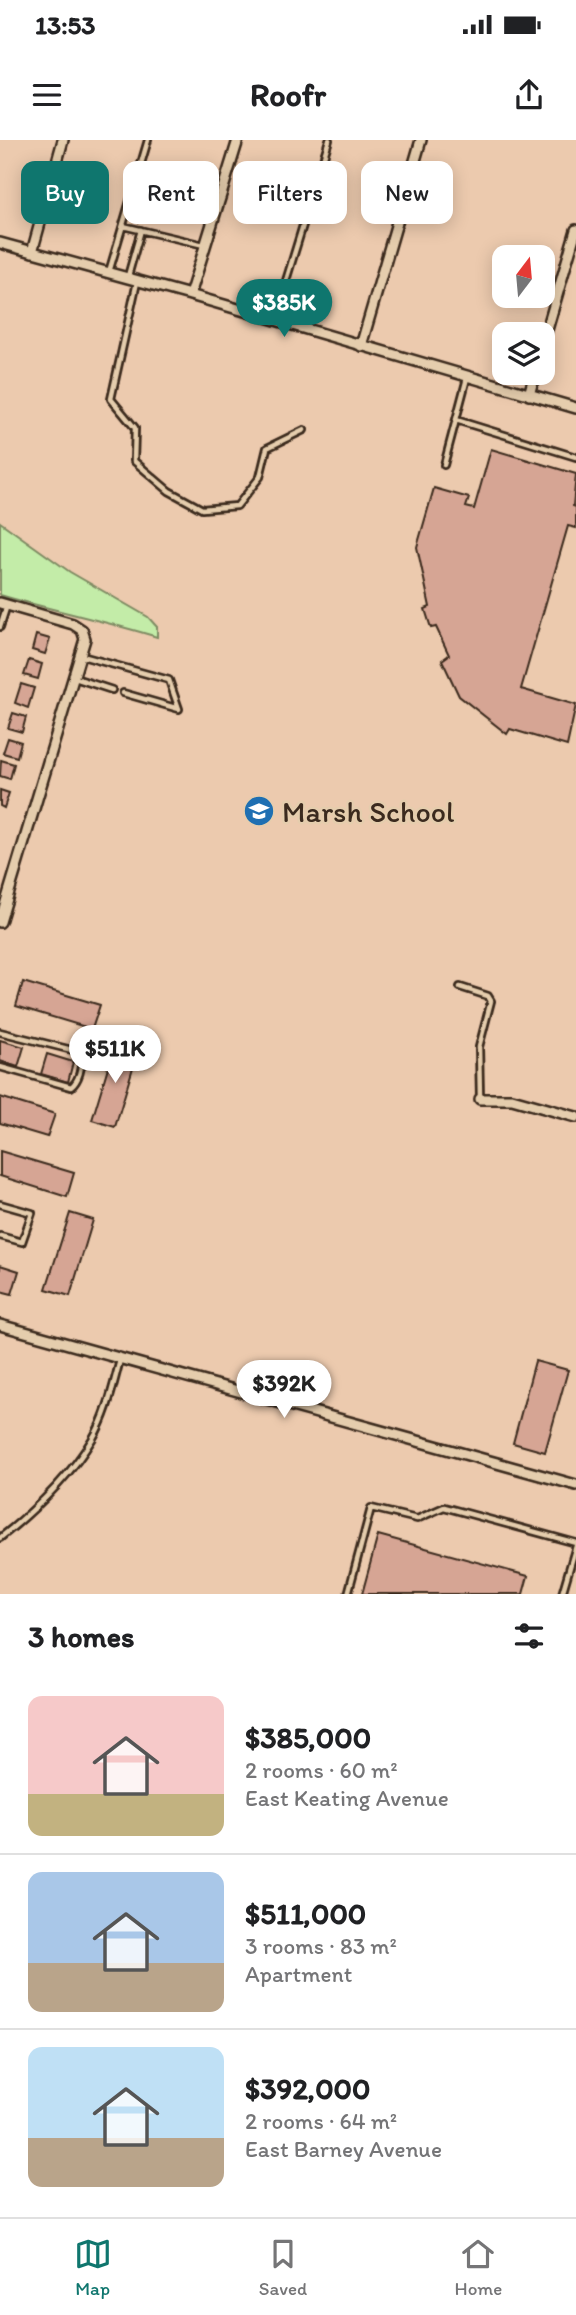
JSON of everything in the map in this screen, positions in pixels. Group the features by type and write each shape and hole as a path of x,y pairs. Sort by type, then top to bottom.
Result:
{"street":[{"path":"32,252 63,140"},
{"path":"190,295 237,140"},
{"path":"361,346 421,140"},
{"path":"549,322 576,230"},
{"path":"0,243 190,295 576,408"},
{"path":"529,395 532,385"},
{"path":"0,922 82,656 84,634 73,624 3,604"},
{"path":"480,1099 512,1099 576,1117"},
{"path":"0,1325 576,1485"}],"lane":[{"path":"109,272 148,140"},
{"path":"274,320 329,140"},
{"path":"123,226 205,246"},
{"path":"141,230 111,399 135,428 134,461 169,491 202,509 237,506 260,477 267,448 304,430"},
{"path":"444,465 467,377"},
{"path":"456,420 576,457"},
{"path":"0,627 3,604"},
{"path":"82,656 169,680 179,709 122,693"},
{"path":"75,678 112,690"},
{"path":"460,986 488,996 491,1002 479,1047 480,1099"},
{"path":"0,1032 76,1051 82,1056 82,1065 75,1084 71,1087 0,1067"},
{"path":"0,1204 32,1213 22,1242 0,1236"},
{"path":"0,1538 19,1522 73,1465 94,1437 120,1360"},
{"path":"348,1594 371,1508 417,1519 444,1507 576,1545 562,1594"}],"green space":[{"path":"0,522 70,572 148,617 157,627 157,637 0,595"}],"building":[{"path":"491,449 576,474 573,506 576,507 576,528 568,526 521,689 576,705 567,746 510,729 507,734 459,696 442,660 449,655 436,627 431,628 425,609 430,607 417,547 434,488 469,498 466,507 474,509"},
{"path":"36,635 50,639 45,654 32,650"},
{"path":"29,660 42,664 38,679 24,675"},
{"path":"21,684 34,688 28,708 15,703"},
{"path":"13,713 26,717 22,732 8,728"},
{"path":"8,738 21,742 17,757 3,753"},
{"path":"1,760 14,764 10,779 0,776"},
{"path":"0,790 9,793 4,808 0,806"},
{"path":"23,982 100,1005 92,1029 16,1006"},
{"path":"0,1040 24,1047 18,1067 0,1061"},
{"path":"115,1044 138,1051 115,1127 92,1120"},
{"path":"47,1054 73,1062 68,1082 41,1074"},
{"path":"0,1097 55,1114 47,1137 0,1123"},
{"path":"0,1151 74,1173 67,1197 0,1176"},
{"path":"70,1213 93,1220 70,1296 46,1289"},
{"path":"0,1265 19,1271 12,1294 0,1291"},
{"path":"535,1361 568,1370 545,1452 513,1443"},
{"path":"378,1535 528,1576 523,1594 362,1594"}],"place":[{"name":"Marsh School","path":"259,811"}]}
